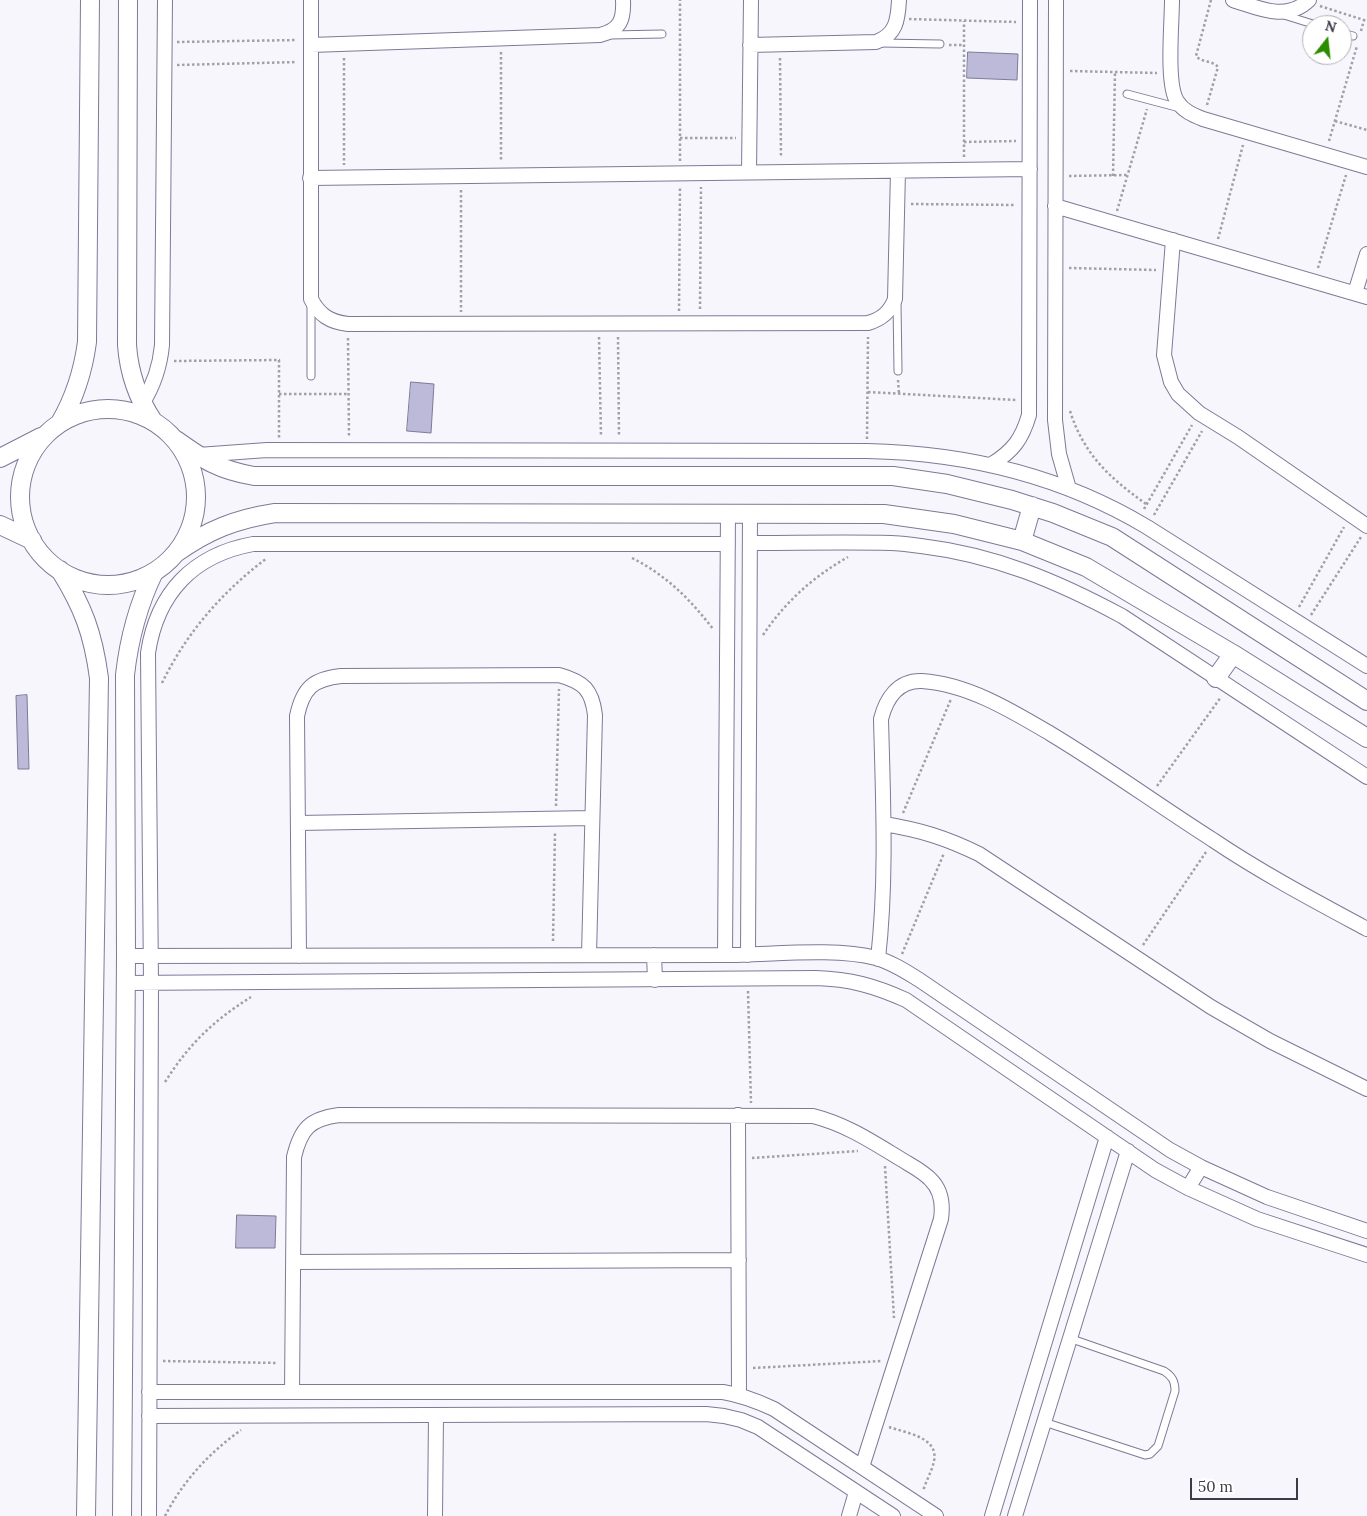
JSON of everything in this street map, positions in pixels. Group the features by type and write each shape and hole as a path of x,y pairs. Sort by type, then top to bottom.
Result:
{"street":[{"path":"90,0 87,342 79,384 71,404 54,428 36,446 28,460 20,492 21,509 25,525 32,540 49,562 60,570 77,579 96,584 116,584 136,580 154,572 176,553 213,530 254,516 275,513 750,512 893,515 954,524 1022,541 1086,567 1233,654 1367,738"},
{"path":"128,0 126,345 128,365 134,385 142,404 153,421"},
{"path":"142,404 150,390 161,361 162,345 165,0"},
{"path":"311,0 311,299 325,318 332,321 348,324 868,323 888,312 897,291 898,171"},
{"path":"311,42 344,44 600,35 611,31 620,23 624,12 623,0"},
{"path":"749,172 751,0"},
{"path":"750,45 876,42 892,32 898,19 899,0"},
{"path":"992,464 1006,456 1017,444 1025,430 1030,415 1030,0"},
{"path":"1056,0 1055,420 1059,454 1069,489"},
{"path":"1172,0 1171,74 1173,92 1183,108 1192,115 1203,119 1367,167"},
{"path":"1233,0 1276,13 1292,11 1308,1"},
{"path":"310,178 1030,169"},
{"path":"1055,206 1361,295 1367,254"},
{"path":"1173,240 1164,354 1166,368 1178,394 1204,416 1351,515 1364,531"},
{"path":"0,458 75,416 90,411 106,409 123,410 138,414 153,421 198,456 216,466 234,473 254,476 893,476 947,484 1032,506 1112,538 1367,701"},
{"path":"176,440 186,455 196,488 193,523 186,539 176,553"},
{"path":"198,456 244,451 279,450 867,451 930,454 992,464 1023,472 1111,507 1142,524 1367,666"},
{"path":"1022,541 1032,506"},
{"path":"725,955 728,512"},
{"path":"748,955 750,512"},
{"path":"0,525 32,540"},
{"path":"750,543 892,543 940,548 988,559 1034,574 1079,593 1122,616 1367,777"},
{"path":"149,1516 151,983 148,654 153,631 161,609 178,583 200,564 225,551 253,544 728,544"},
{"path":"60,570 75,595 87,621 95,649 99,678 86,1516"},
{"path":"122,1516 126,983 125,675 128,644 144,593 154,572"},
{"path":"1222,682 1233,654"},
{"path":"299,956 297,716 301,700 310,686 325,678 341,676 559,676 574,679 586,688 593,701 595,715 589,955"},
{"path":"878,959 891,825 881,719 885,704 893,692 906,684 920,681 956,688 1014,712 1106,768 1214,841 1275,878 1367,929"},
{"path":"298,824 592,818"},
{"path":"891,825 917,830 949,840 979,854 1211,1006 1270,1041 1367,1089"},
{"path":"126,956 839,954 878,959 918,979 1170,1150 1201,1167 1267,1197 1367,1231"},
{"path":"654,955 655,980"},
{"path":"126,983 839,979 862,983 885,990 906,1000 1155,1170 1188,1188 1257,1220 1367,1255"},
{"path":"292,1392 294,1157 298,1140 308,1126 322,1117 339,1114 813,1116 851,1129 920,1171 932,1180 939,1192 943,1205 941,1219 862,1467"},
{"path":"739,1395 738,1159 745,1115"},
{"path":"992,1516 1107,1137"},
{"path":"1015,1516 1128,1151"},
{"path":"1188,1188 1201,1167"},
{"path":"293,1262 739,1260"},
{"path":"149,1392 723,1392 739,1395 774,1409 936,1516"},
{"path":"629,1392 630,1414"},
{"path":"149,1416 630,1414 706,1414 724,1416 742,1420 774,1436 893,1516"},
{"path":"436,1415 436,1516"},
{"path":"849,1516 856,1492"}],"lane":[{"path":"1276,13 1302,21"},
{"path":"600,35 662,34"},
{"path":"876,42 940,44"},
{"path":"1127,94 1183,108"},
{"path":"897,291 898,371"},
{"path":"311,299 311,376"},
{"path":"1044,1422 1145,1456 1158,1446 1175,1391 1175,1385 1169,1374 1164,1371 1069,1338"}],"path":[{"path":"1203,119 1218,67 1196,56 1211,0"},
{"path":"1308,1 1366,21 1326,154"},
{"path":"898,19 1030,23"},
{"path":"964,21 964,170"},
{"path":"501,38 501,175"},
{"path":"165,42 311,42"},
{"path":"344,44 344,177"},
{"path":"780,44 781,172"},
{"path":"940,44 964,45"},
{"path":"164,65 311,62"},
{"path":"1056,70 1171,74"},
{"path":"1113,176 1115,72"},
{"path":"1113,223 1150,100"},
{"path":"1335,121 1367,130"},
{"path":"1215,252 1247,132"},
{"path":"680,138 750,138"},
{"path":"964,142 1030,142"},
{"path":"1314,281 1350,162"},
{"path":"700,323 701,173"},
{"path":"1056,177 1128,175"},
{"path":"461,176 461,323"},
{"path":"898,204 1030,205"},
{"path":"1055,268 1170,270"},
{"path":"599,323 601,450"},
{"path":"618,323 619,450"},
{"path":"867,451 868,323"},
{"path":"348,324 350,450"},
{"path":"161,361 278,360 279,450"},
{"path":"868,392 1030,400"},
{"path":"279,394 349,394"},
{"path":"1068,404 1073,422 1092,456 1118,484 1146,504"},
{"path":"1142,524 1146,504 1204,416"},
{"path":"1142,524 1204,416"},
{"path":"1298,622 1351,515"},
{"path":"1298,622 1364,531"},
{"path":"750,660 764,634 781,610 825,570 851,555"},
{"path":"162,683 182,647 212,607 229,589 268,557"},
{"path":"629,557 649,567 674,584 696,606 713,630"},
{"path":"1149,797 1222,682"},
{"path":"891,825 956,688"},
{"path":"897,967 949,840"},
{"path":"1136,957 1214,841"},
{"path":"745,1115 748,980"},
{"path":"164,1084 180,1057 201,1033 225,1013 252,996"},
{"path":"738,1159 884,1149 894,1322"},
{"path":"739,1369 896,1360"},
{"path":"149,1361 292,1363"},
{"path":"165,1516 173,1500 192,1474 214,1450 240,1431 268,1416"},
{"path":"876,1422 924,1440 930,1443 933,1448 934,1461 918,1504"}],"building":[{"path":"968,52 1018,54 1017,80 967,78"},
{"path":"411,382 434,384 431,433 407,431"},
{"path":"27,695 29,769 18,769 16,696"},
{"path":"237,1215 276,1216 275,1248 236,1248"}]}
